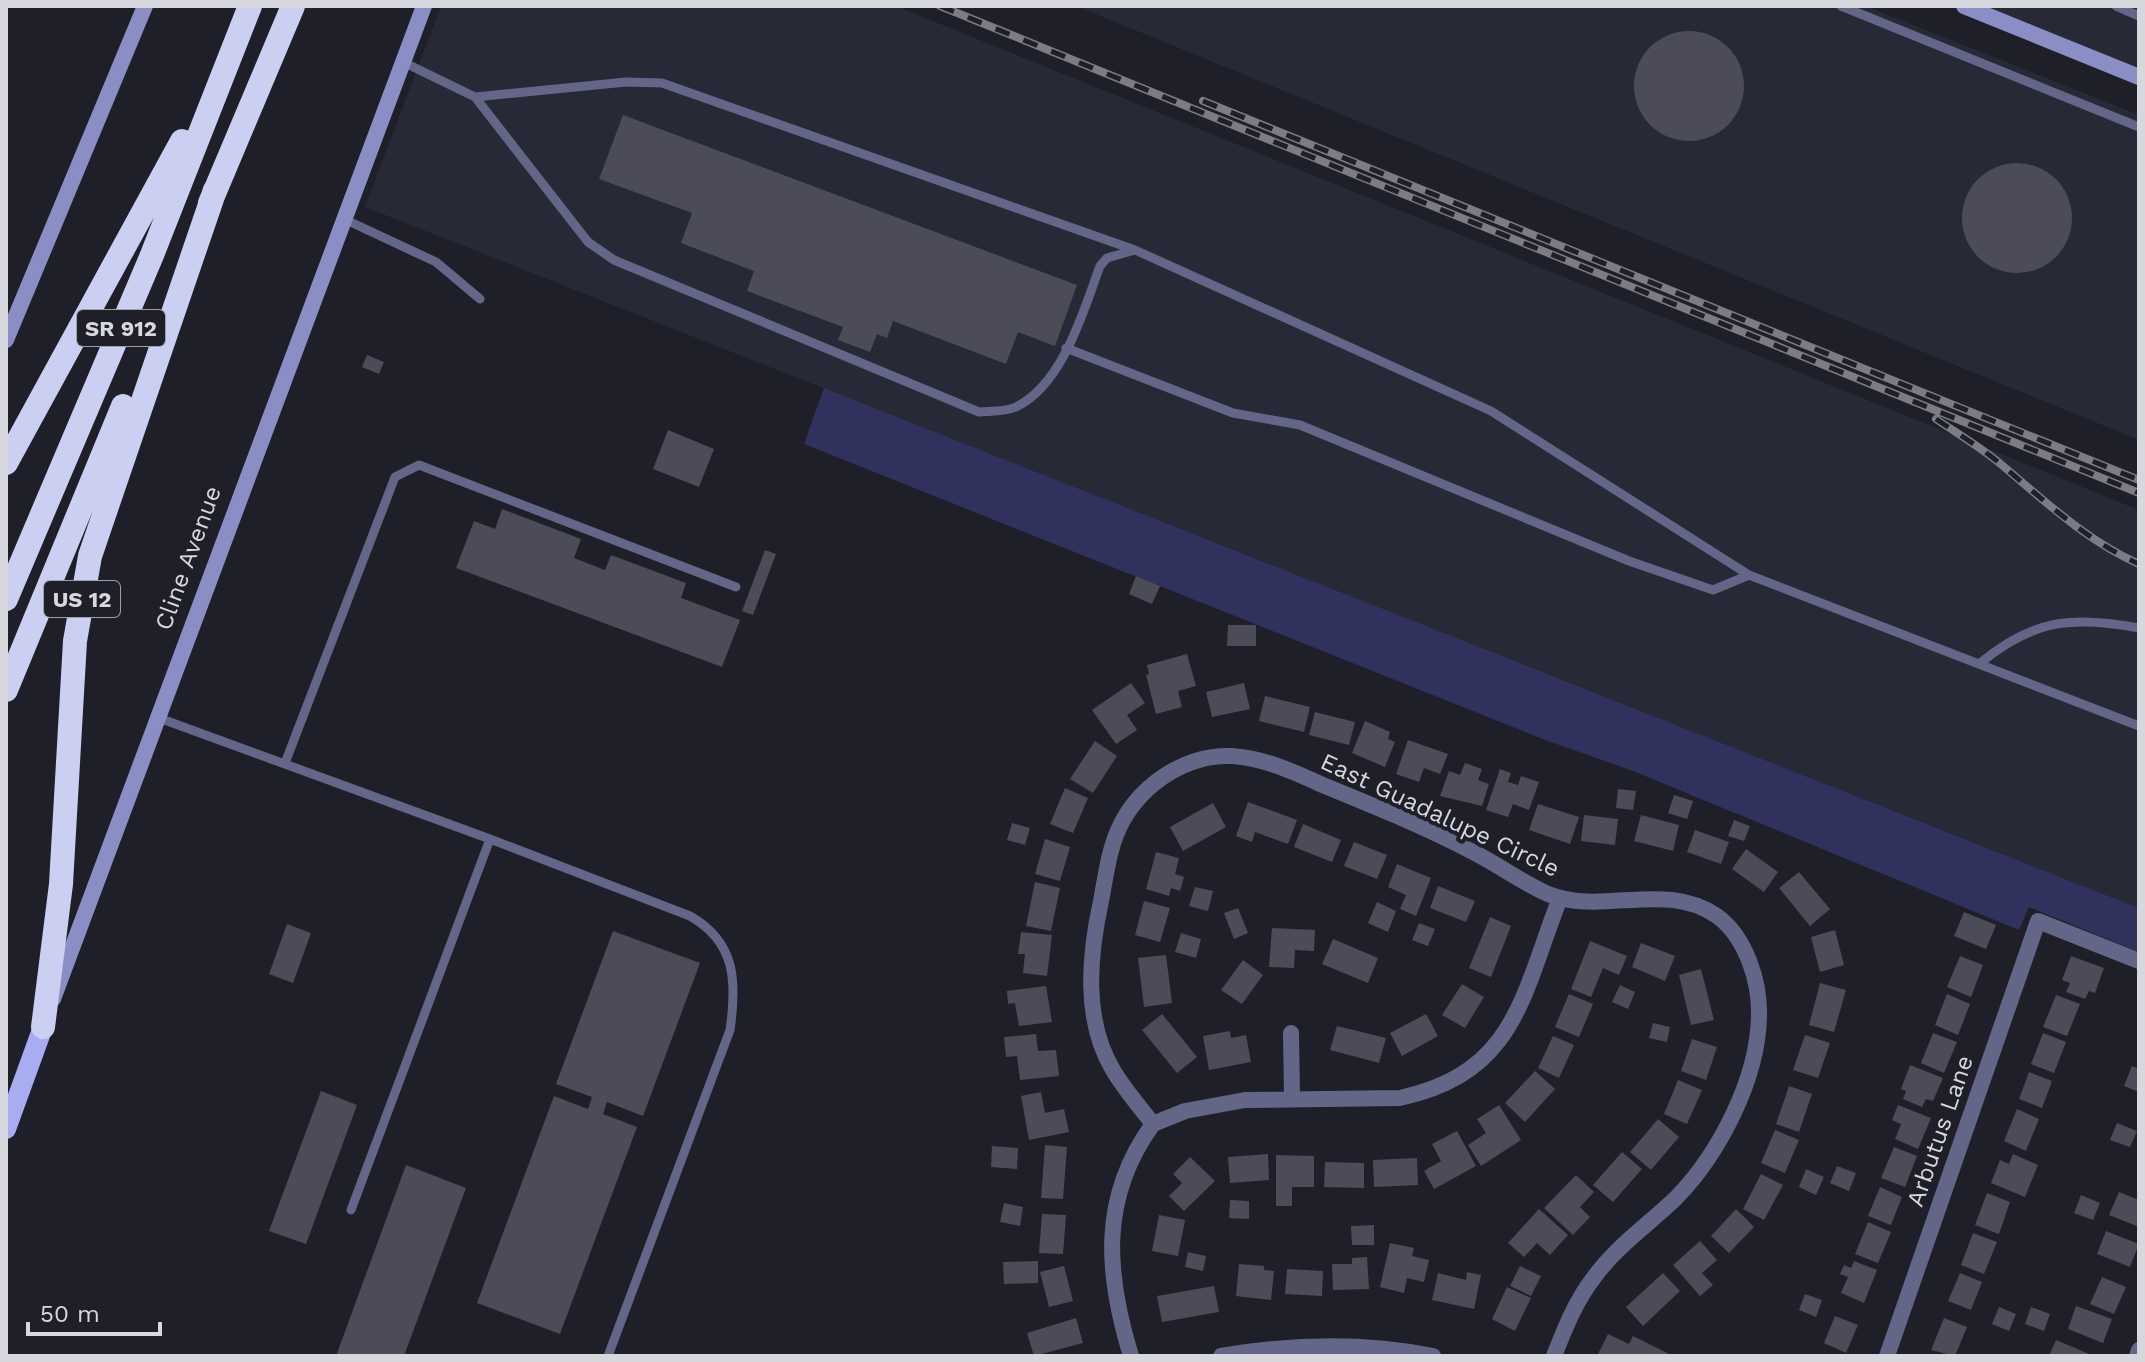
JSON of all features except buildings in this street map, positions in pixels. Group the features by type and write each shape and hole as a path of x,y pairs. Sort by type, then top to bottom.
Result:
{"highway":[{"path":"6,463 230,55 250,6"},
{"name":"US 12","path":"43,1027 61,884 75,641 90,556 114,475 215,190 293,6"},
{"name":"SR 912","path":"6,599 152,255 230,55"},
{"name":"SR 912","path":"6,690 215,190"}],"main road":[{"path":"6,340 145,6"},
{"name":"Cline Avenue","path":"6,1129 424,6"},
{"path":"1964,6 2139,77"}],"street":[{"name":"East Guadalupe Circle","path":"1153,1124 1113,1070 1103,1048 1093,1006 1093,947 1119,826 1145,790 1178,768 1219,757 1249,758 1274,765 1422,827 1560,898"},
{"path":"1131,1356 1115,1304 1110,1252 1124,1180 1153,1124 1185,1111 1245,1100 1373,1101 1424,1093 1479,1066 1504,1036 1560,898 1686,902 1715,915 1728,925 1748,959 1759,1017 1748,1073 1718,1141 1679,1195 1597,1273 1581,1296 1554,1356"},
{"name":"Arbutus Lane","path":"1887,1356 2038,921 2139,961"},
{"path":"1291,1033 1292,1098"},
{"path":"1221,1356 1278,1348 1433,1356"},
{"path":"2137,1356 2139,1350"}],"lane":[{"path":"1841,6 2139,127"},
{"path":"2116,6 2139,16"},
{"path":"403,62 475,97 588,242 614,260 979,412 1012,409 1036,395 1055,374 1100,266 1107,258 1135,250"},
{"path":"475,97 626,82 662,83 1135,250 1491,411 1749,575 2139,726"},
{"path":"344,219 436,262 480,299"},
{"path":"1066,348 1233,413 1300,425 1629,561 1713,590 1749,575"},
{"path":"285,763 395,477 419,465 736,587"},
{"path":"1979,664 2027,631 2056,622 2092,621 2139,628"},
{"path":"159,718 490,839 709,927 727,954 736,990 730,1030 608,1356"},
{"path":"351,1210 490,839"}],"shaded area":[{"path":"441,6 896,6 2139,510 2139,908 365,207"},
{"path":"1076,6 1866,6 2139,115 2139,440"},
{"path":"1964,6 2139,6 2139,77"},
{"path":"824,388 2139,908 2139,952 2029,907 2019,930 1633,771 1548,741 804,444"}],"railway":[{"path":"940,6 2139,493"},
{"path":"1203,101 2139,480"},
{"path":"1936,419 1995,459 2084,532 2139,564"}]}
